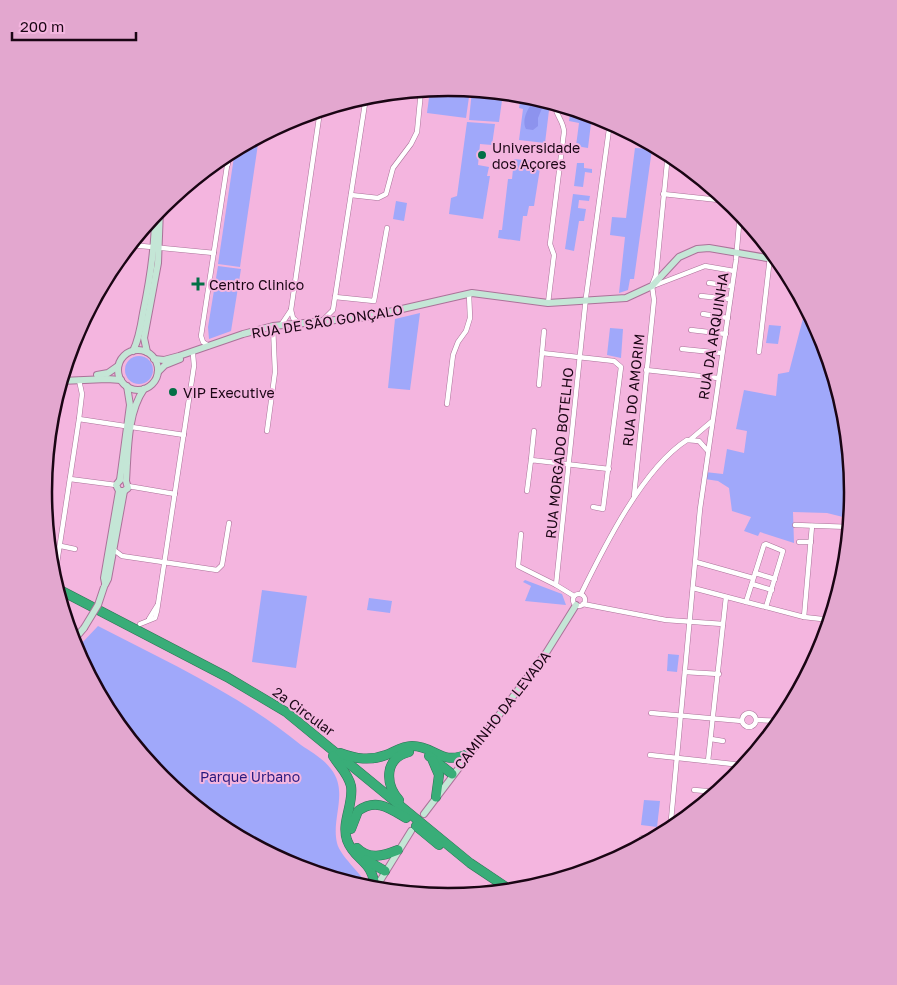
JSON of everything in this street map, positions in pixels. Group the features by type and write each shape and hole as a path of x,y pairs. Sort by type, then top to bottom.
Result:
{"highway":[{"name":"2ª Circular","path":"66,593 262,698 292,717 467,868 494,886"},
{"name":"2ª Circular","path":"67,599 226,682 282,716 334,754"},
{"path":"334,754 364,760 374,759 411,746 420,747 454,772"},
{"path":"408,816 389,784 391,766 397,758 407,752 419,752 453,759 468,754"},
{"path":"334,754 350,785 352,797 345,831 349,845 361,855 387,869"},
{"path":"434,756 439,775 436,797"},
{"path":"375,882 373,873 353,843 350,830 351,823 358,810 364,806 376,804 408,816"},
{"name":"2ª Circular","path":"408,816 470,863 502,885"},
{"path":"361,855 377,857 398,850"}],"main road":[{"path":"146,352 144,338 159,222"},
{"path":"70,377 104,375 118,366 122,358 133,351 139,336 157,247 156,226"},
{"name":"RUA DE SÃO GONÇALO","path":"154,359 164,360 273,326 340,321 385,314 469,294 487,294 548,303 626,298 666,277 679,257 691,251 709,248 767,257"},
{"name":"RUA DE SÃO GONÇALO","path":"158,372 165,365 209,346"},
{"path":"118,366 121,380 127,386 138,390 152,384 158,372 154,359 146,352 133,351"},
{"path":"69,381 107,378 121,380"},
{"path":"79,634 98,605 114,550 130,427 130,405 127,386"},
{"path":"130,427 136,406 144,389"},
{"path":"104,585 122,486"},
{"name":"CAMINHO DA LEVADA","path":"424,814 546,653 579,604"},
{"path":"379,882 411,831"}],"street":[{"path":"351,195 378,198 386,194 393,168 411,144 417,132 420,97"},
{"path":"322,322 333,310 336,297 365,106"},
{"path":"548,303 554,255 550,241 564,132 563,125 556,112"},
{"path":"299,323 293,318 291,310 319,119"},
{"name":"RUA MORGADO BOTELHO","path":"556,585 585,302 609,131"},
{"name":"RUA DO AMORIM","path":"634,497 654,300 652,286 656,275 667,162"},
{"path":"209,346 203,342 201,336 228,164"},
{"path":"663,194 714,199"},
{"name":"RUA DA ARQUINHA","path":"671,821 707,450 726,334 739,223"},
{"path":"336,297 372,302 375,299 387,228"},
{"path":"139,246 214,253"},
{"path":"759,352 770,260"},
{"name":"RUA DE SÃO GONÇALO","path":"666,277 705,266 734,271"},
{"path":"709,283 732,286"},
{"path":"447,404 453,354 458,342 466,331 470,318 469,294"},
{"path":"701,296 730,299"},
{"path":"281,325 291,310"},
{"path":"333,310 340,321"},
{"path":"703,314 728,318"},
{"path":"268,431 275,372 273,326"},
{"path":"691,330 726,334"},
{"path":"539,385 544,331"},
{"path":"682,349 722,353"},
{"path":"542,353 614,361 621,367 603,509 593,507"},
{"path":"140,624 156,617 194,366 194,354"},
{"path":"646,370 718,378"},
{"path":"58,559 82,394 79,380"},
{"path":"79,419 184,435"},
{"path":"521,534 518,566 574,596 580,594 634,497 666,458 681,444 691,439 711,422"},
{"path":"527,491 534,431"},
{"path":"691,439 699,441 707,450"},
{"path":"531,460 608,470"},
{"path":"70,479 175,494"},
{"path":"114,550 122,556 217,570 222,565 229,523"},
{"path":"795,525 843,527"},
{"path":"804,618 812,526"},
{"path":"799,542 811,542"},
{"path":"746,602 765,544 783,550 766,607"},
{"path":"61,546 75,549"},
{"path":"111,563 122,556"},
{"path":"696,562 775,579"},
{"path":"752,584 772,590"},
{"path":"693,588 804,618 823,619"},
{"path":"579,604 584,598 580,594"},
{"path":"574,596 573,601 579,604 666,620 724,624"},
{"path":"708,761 726,597"},
{"path":"685,672 719,674"},
{"path":"651,713 742,721 748,728 753,726 757,720"},
{"path":"742,721 745,714 749,713 754,714 757,720"},
{"path":"757,720 773,721"},
{"path":"711,739 724,741"},
{"path":"650,755 737,764"},
{"path":"694,790 706,791"}],"green space":[{"path":"429,97 469,97 466,118 427,113"},
{"path":"471,97 502,100 499,122 469,120"},
{"path":"520,103 549,110 545,143 519,140 523,109 519,108"},
{"path":"570,116 591,124 588,148 576,146 579,123 569,121"},
{"path":"467,122 495,124 492,145 480,144 478,165 489,167 487,176 490,176 483,219 449,214 451,198 457,196"},
{"path":"258,146 240,267 218,264 234,160"},
{"path":"635,148 643,148 651,153 634,279 630,279 628,290 619,293 625,237 610,235 612,217 626,218"},
{"path":"514,159 541,162 534,206 529,206 527,216 523,216 520,241 498,238 499,230 502,230 508,179 512,179"},
{"path":"577,163 584,163 584,168 592,169 592,173 585,172 583,187 574,186"},
{"path":"573,194 590,196 589,201 579,200 578,208 586,209 584,221 579,221 574,251 565,249"},
{"path":"396,201 407,203 404,221 393,219"},
{"path":"218,266 241,269 231,331 209,339 208,327"},
{"path":"420,313 410,390 388,388 395,319"},
{"path":"804,316 823,365 837,415 844,467 844,517 827,513 793,512 794,543 760,532 758,536 744,531 751,517 732,511 729,488 718,481 705,479 705,472 723,474 727,449 744,453 747,431 736,429 744,390 776,396 778,374 789,372"},
{"path":"769,325 781,326 778,344 766,343"},
{"path":"610,328 623,329 621,358 607,355"},
{"path":"139,356 149,360 153,370 149,380 139,384 129,380 125,370 129,360"},
{"path":"525,580 562,594 566,605 525,601 531,586 523,582"},
{"path":"262,590 307,596 296,668 252,662"},
{"path":"369,598 392,601 390,613 367,610"},
{"name":"Parque Urbano","path":"98,626 203,680 253,710 325,762 331,769 339,787 336,824 337,843 342,853 363,879 321,867 273,848 228,822 207,807 168,773 134,734 119,713 93,668 82,642"},
{"path":"668,654 679,655 677,672 667,671"},
{"path":"644,800 660,801 657,827 641,825"}],"shaded area":[{"path":"531,105 542,108 538,118 538,126 533,130 526,129 524,121"}],"place":[{"name":"Universidade dos Açores","path":"482,155"},
{"name":"Centro Clinico","path":"198,284"},
{"name":"VIP Executive","path":"173,392"}]}
